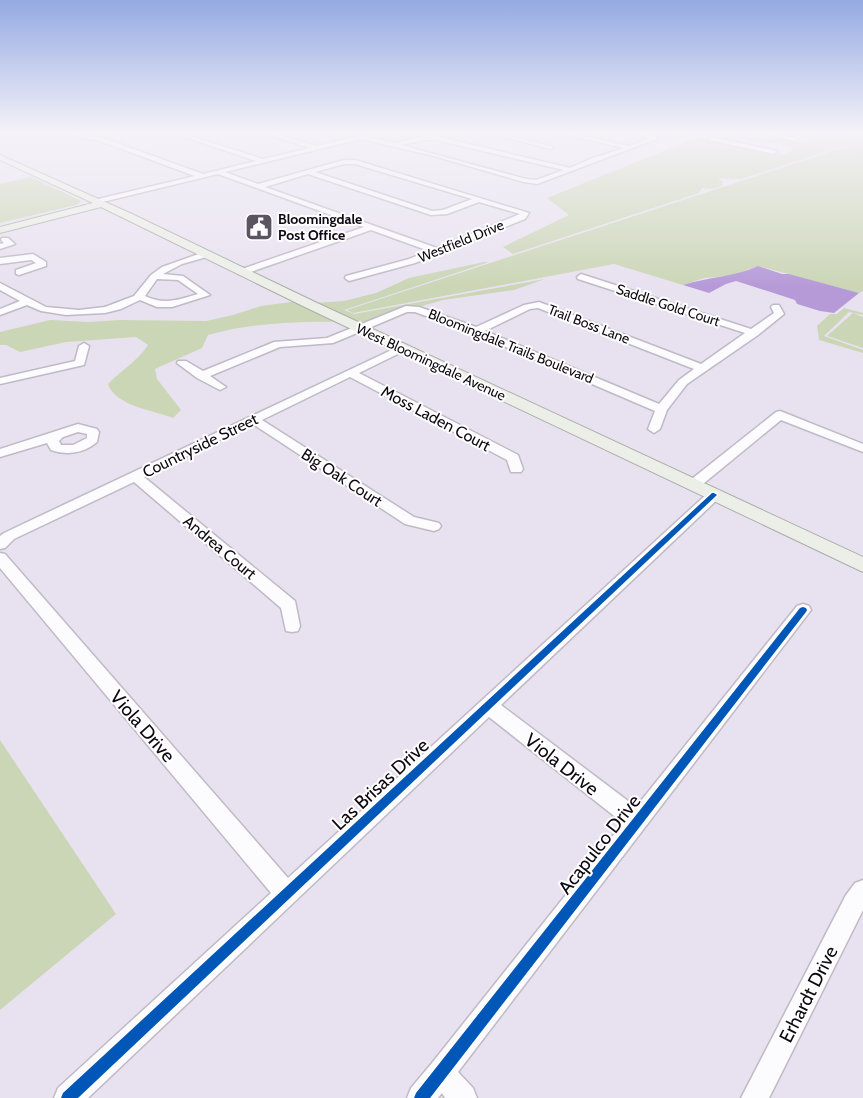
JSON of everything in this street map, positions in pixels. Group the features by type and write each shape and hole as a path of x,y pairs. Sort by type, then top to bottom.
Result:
{"main road":[{"name":"West Bloomingdale Avenue","path":"59,184 863,565"},
{"path":"0,226 100,203"},
{"path":"0,230 100,203"}],"street":[{"path":"100,203 174,184"},
{"path":"254,184 438,251"},
{"path":"259,186 265,184"},
{"path":"345,184 431,212 444,212 480,199"},
{"path":"429,184 480,199"},
{"name":"Westfield Drive","path":"349,278 412,261 526,214 522,211 480,199"},
{"path":"242,272 372,227"},
{"path":"0,286 26,302 49,310 73,312 108,310 127,304 140,296 155,276 170,267 207,254"},
{"path":"0,261 33,257 43,264 19,272"},
{"path":"140,296 158,306 173,305 205,295 180,278 155,276"},
{"name":"Saddle Gold Court","path":"581,277 754,333"},
{"path":"0,312 26,302"},
{"name":"Trail Boss Lane","path":"477,331 527,307 539,305 702,368"},
{"path":"654,429 661,409 683,382 778,314 776,307"},
{"name":"Bloomingdale Trails Boulevard","path":"201,376 278,344 328,340 406,308 416,309 477,331 661,409"},
{"path":"0,381 80,363 84,346"},
{"name":"Countryside Street","path":"0,544 9,536 402,348"},
{"path":"182,363 220,388"},
{"name":"Moss Laden Court","path":"350,373 513,458 516,469"},
{"path":"693,485 780,415 863,448"},
{"name":"Big Oak Court","path":"253,419 410,521 434,526"},
{"path":"0,453 55,437"},
{"name":"Andrea Court","path":"135,476 289,605 292,626"},
{"name":"Las Brisas Drive","path":"68,1098 714,495"},
{"name":"Viola Drive","path":"0,558 286,893"},
{"name":"Acapulco Drive","path":"421,1098 802,610"},
{"name":"Viola Drive","path":"488,706 637,821"},
{"name":"Erhardt Drive","path":"755,1098 854,902 863,891"},
{"path":"441,1072 463,1098"}],"green space":[{"path":"0,184 46,184 81,201 76,205 0,223"},
{"path":"581,184 722,184 711,189 702,188 699,193 513,254 503,247 569,215 547,198"},
{"path":"731,184 863,184 863,291 859,293 758,266 730,276 704,278 683,285 614,264 353,313 347,310"},
{"path":"489,262 344,310 354,314 545,279 514,290 443,300 366,322 354,323 315,303 344,301 376,293 409,278"},
{"path":"300,302 342,322 275,324 241,328 208,335 202,348 155,369 157,379 181,410 173,418 126,402 112,391 108,384 139,356 148,345 136,337 66,342 20,352 6,345 0,345 0,332 50,320 88,322 119,320 206,321 261,306"},
{"path":"844,308 863,313 863,315 849,312 824,336 863,350 863,353 819,340 817,326 830,314 837,314"},
{"path":"853,313 863,317 863,348 827,336"},
{"path":"0,740 116,914 0,1010"}],"shaded area":[{"path":"758,266 782,274 789,274 859,293 834,313 797,304 795,300 736,281 709,293 683,285 749,270"}],"cycle path":[{"path":"68,1098 714,495"},
{"path":"421,1098 803,610"}],"place":[{"name":"Bloomingdale Post Office","path":"259,227"}]}
